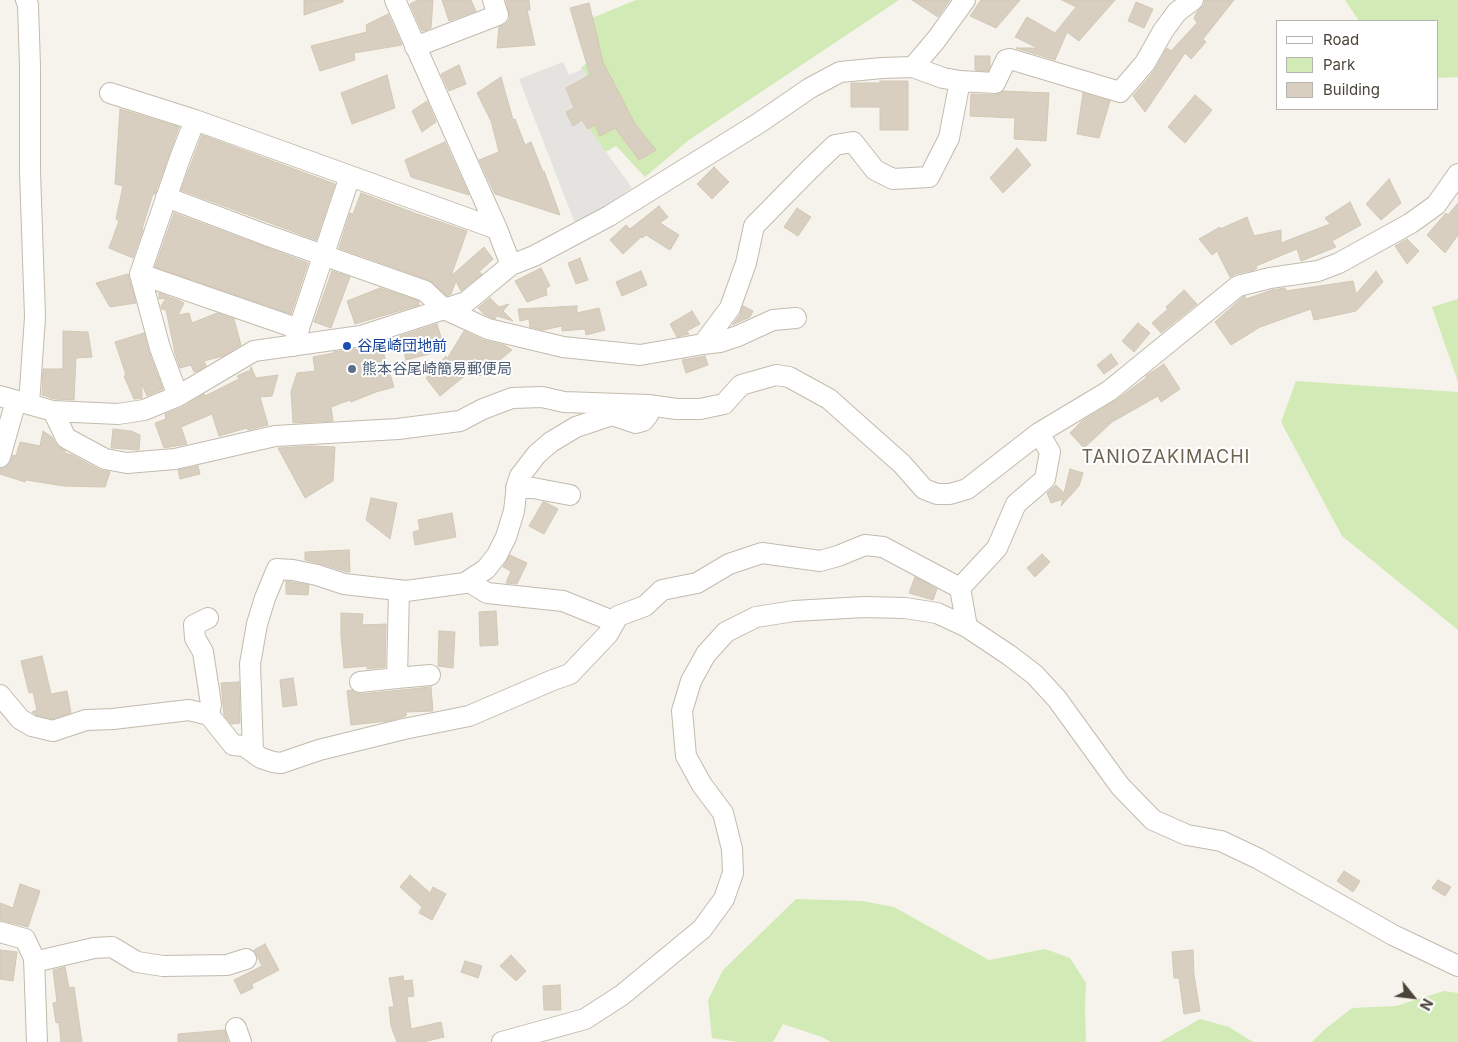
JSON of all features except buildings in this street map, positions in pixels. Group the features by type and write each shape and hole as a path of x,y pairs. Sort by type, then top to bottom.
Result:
{"street":[{"path":"395,0 497,229 511,265"},
{"path":"415,47 498,15 493,0"},
{"path":"913,67 936,40 965,0"},
{"path":"15,400 53,411 118,414 144,410 178,396 254,351 296,337 361,336 466,302 511,265 534,256 608,216 759,123 810,88 840,72 913,67 943,78 995,83 1006,60 1010,59 1120,92 1145,63 1162,31 1177,12 1193,0"},
{"path":"1,447 15,400 35,317 27,3"},
{"path":"703,344 730,308 746,263 754,226 835,146 853,142 875,170 893,179 929,177 949,138 960,81"},
{"path":"110,93 195,120 497,229"},
{"path":"178,396 160,348 140,274 195,120"},
{"path":"53,411 66,438 105,459 127,463 175,459 275,436 398,429 460,421 482,409 512,398 542,397 564,402 648,404 677,409 700,409 724,404 741,385 776,375 789,377 829,399 902,464 924,489 937,494 950,494 967,489 1039,433 1109,391 1238,286 1270,278 1318,271 1340,263 1418,218 1436,205 1458,174"},
{"path":"296,337 350,176"},
{"path":"166,197 323,256 425,291 444,309 488,329 563,347 640,355 720,342 773,320 796,318"},
{"path":"140,274 296,337"},
{"path":"253,752 250,664 257,624 277,569 317,574 344,584 406,591 465,583 486,569 497,556 514,511 516,488 520,476 537,454 551,442 576,427 612,415 636,423 643,421 648,415 648,404"},
{"path":"960,588 997,548 1016,504 1045,479 1050,452 1039,433"},
{"path":"516,488 533,488 570,496"},
{"path":"0,695 20,719 32,726 53,731 86,720 113,719 189,710 208,715 233,745 244,746 261,758 280,762 319,750 469,716 570,674 608,634 618,616 645,606 662,590 697,583 729,564 762,553 820,561 865,545 883,547 960,588"},
{"path":"470,580 474,585 487,593 563,601 615,622"},
{"path":"960,588 967,627"},
{"path":"397,678 400,590"},
{"path":"502,1042 585,1020 622,995 702,929 724,899 733,873 732,849 723,813 702,785 686,756 682,711 690,681 706,654 726,632 756,617 794,611 864,607 905,608 937,613 967,627 1035,675 1057,699 1120,786 1153,820 1186,835 1221,842 1259,859 1393,935 1458,966"},
{"path":"208,618 194,625 195,638 203,652 211,704 208,715"},
{"path":"360,682 430,674"},
{"path":"0,932 25,939 34,958 37,1042"},
{"path":"34,962 94,948 112,947 137,962 163,966 227,966 246,959"}],"green space":[{"path":"636,0 899,0 689,140 645,177 616,146 602,154 581,119 586,95 581,68 588,62 577,24"},
{"path":"1345,0 1458,0 1458,77 1438,78 1438,20 1358,20"},
{"path":"1458,299 1458,382 1432,307"},
{"path":"1296,381 1458,392 1458,630 1342,536 1281,422"},
{"path":"796,899 862,901 894,907 989,960 1045,949 1070,958 1086,983 1086,1042 831,1042 822,1037 783,1024 773,1042 738,1042 712,1038 708,1000 723,970"},
{"path":"1444,991 1458,993 1458,1042 1312,1042 1352,1008 1396,1006"},
{"path":"1200,1019 1229,1027 1253,1042 1160,1042"}],"shaded area":[{"path":"563,62 569,75 584,69 587,77 574,85 591,131 632,188 576,226 519,79"}],"place":[{"name":"谷尾崎団地前","path":"347,346"},
{"name":"熊本谷尾崎簡易郵便局","path":"352,369"}],"district":[{"name":"TANIOZAKIMACHI","path":"1166,458"}]}
